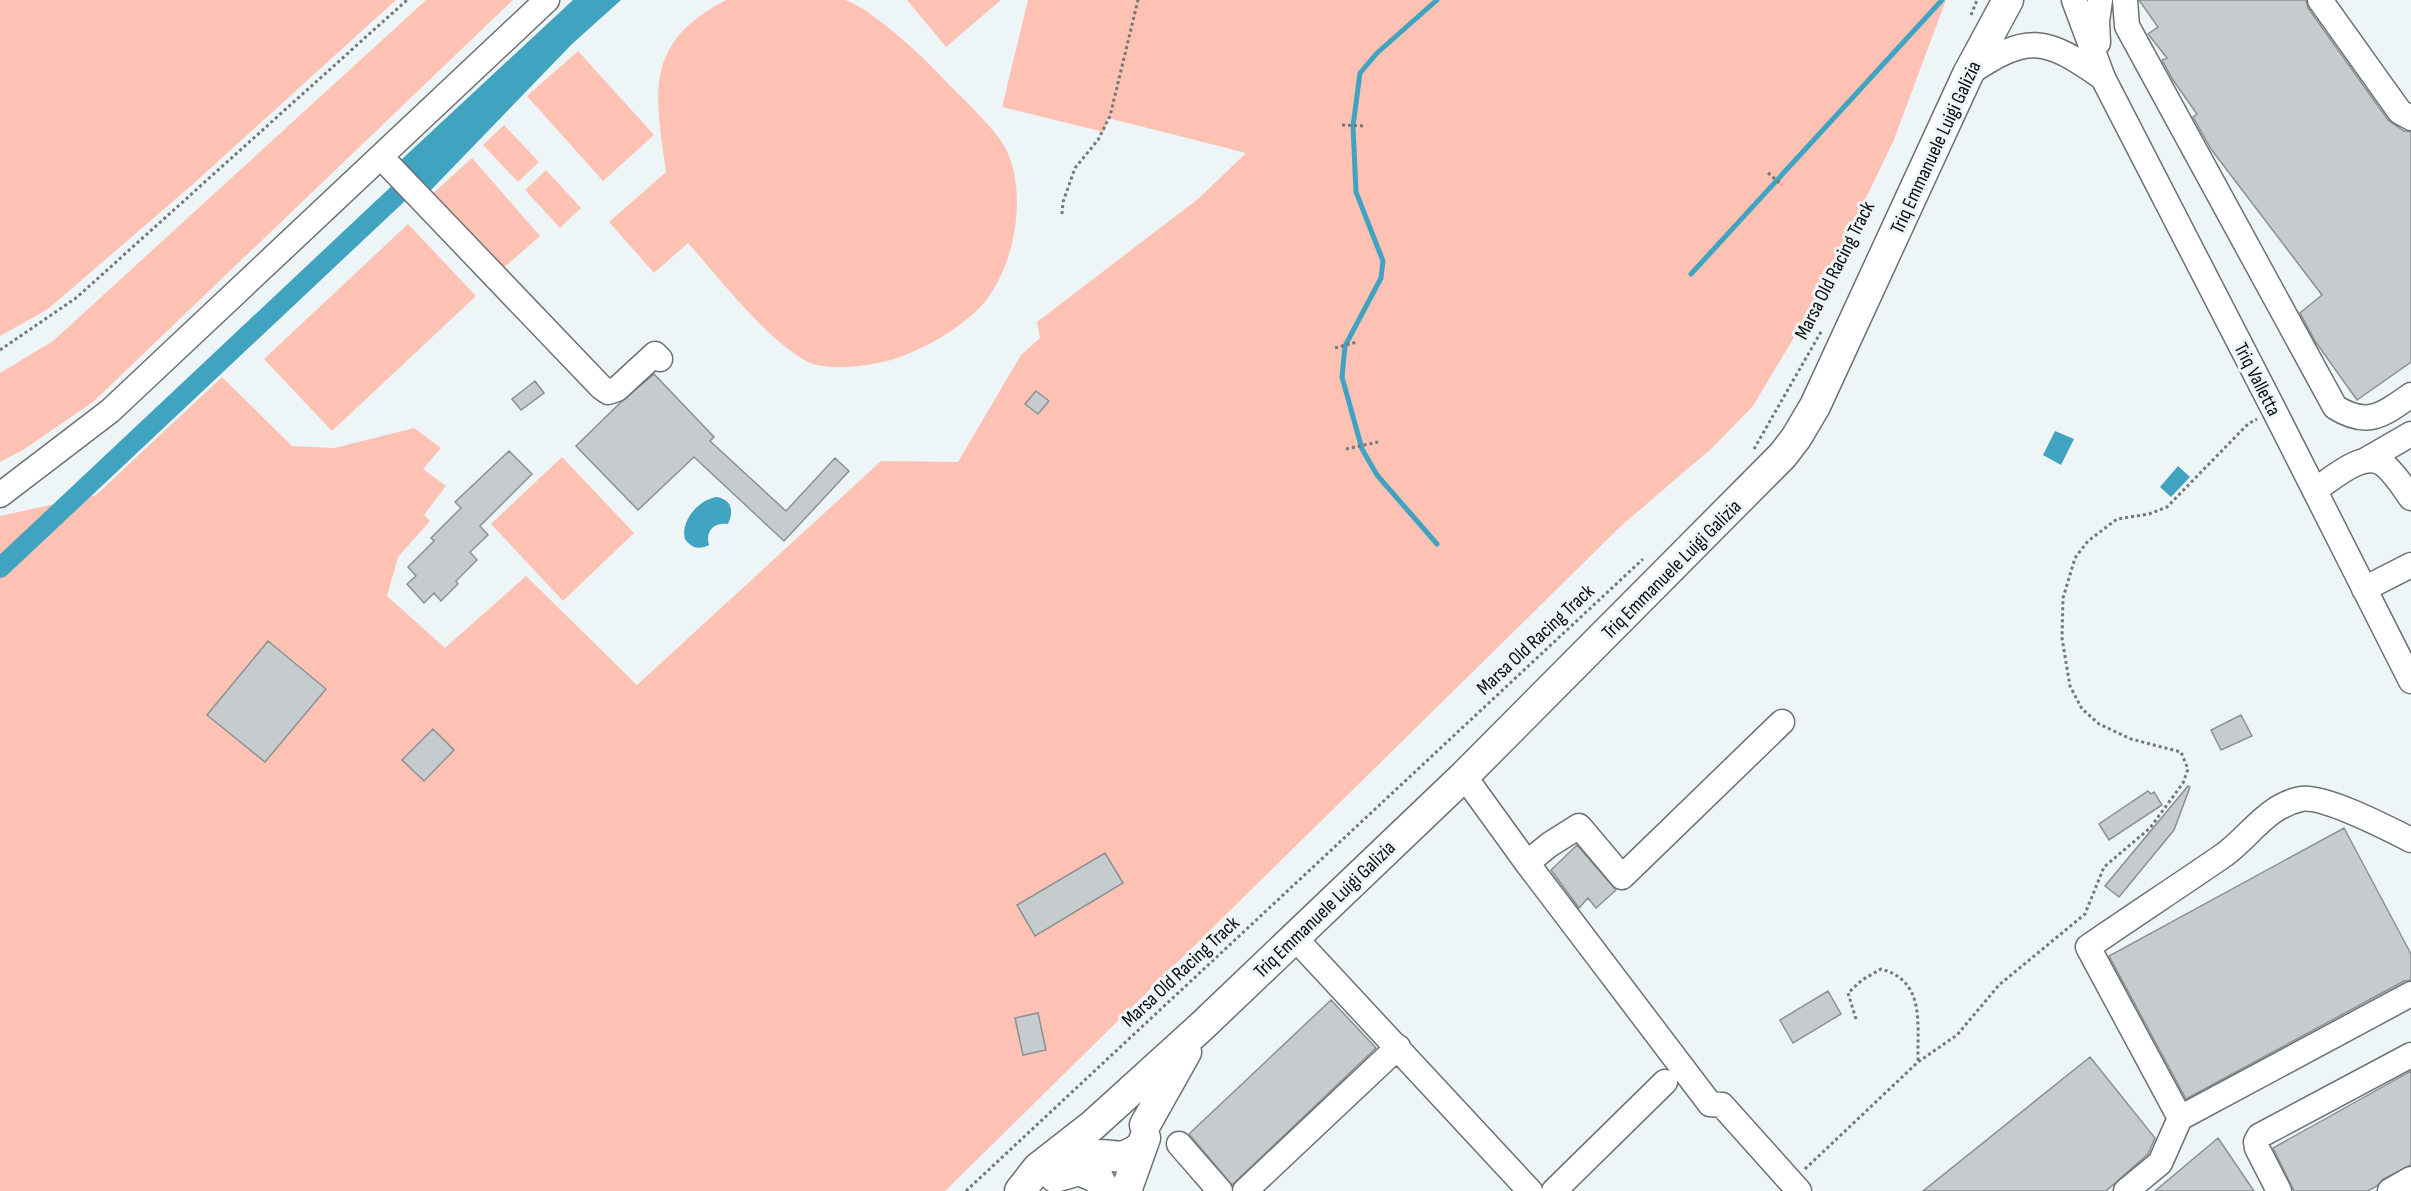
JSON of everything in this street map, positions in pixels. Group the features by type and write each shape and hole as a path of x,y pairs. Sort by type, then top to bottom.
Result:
{"main road":[{"name":"Triq Emmanuele Luigi Galizia","path":"1116,1142 1131,1110 1114,1105 1201,1027 1464,776 1751,489 1796,438 1815,406 1999,3"},
{"name":"Triq Emmanuele Luigi Galizia","path":"1022,1191 1038,1168 1116,1142 1201,1027"},
{"path":"1116,1142 1120,1191"},
{"path":"1116,1142 1126,1191"},
{"path":"1037,1191 1058,1175 1078,1170 1098,1178 1105,1191"}],"street":[{"path":"0,495 110,411 547,0"},
{"name":"Triq Valletta","path":"2074,0 2103,78 2411,681"},
{"name":"Triq Valletta","path":"2100,0 2097,31 2103,78"},
{"path":"2125,0 2127,26 2335,407 2356,416 2376,417 2411,395"},
{"path":"2320,0 2400,112 2411,118"},
{"path":"1968,74 1992,57 2012,48 2034,45 2059,51 2103,78"},
{"path":"381,157 601,387 608,392 617,389 655,354 660,359"},
{"path":"2315,490 2411,434"},
{"path":"2366,460 2374,460 2384,465 2411,498"},
{"path":"2364,589 2411,565"},
{"path":"1527,863 1549,845 1579,826 1622,877 1782,722"},
{"path":"1464,776 1527,863 1710,1104 1722,1105 1795,1187"},
{"path":"2180,1118 2088,947 2232,849 2270,813 2301,799 2318,801 2350,811 2411,840"},
{"path":"1294,937 1530,1191"},
{"path":"2126,1191 2160,1162 2180,1118 2411,994"},
{"path":"1245,1191 1398,1047"},
{"path":"2279,1191 2257,1148 2256,1142 2259,1136 2411,1055"},
{"path":"1554,1191 1665,1082"},
{"path":"1179,1144 1220,1191"},
{"path":"2390,1191 2411,1179"}],"path":[{"path":"0,350 76,298 407,0"},
{"path":"1062,214 1063,202 1075,168 1098,140 1110,116 1138,0"},
{"path":"1967,22 1999,3"},
{"path":"1342,125 1366,126"},
{"path":"1768,172 1782,185"},
{"name":"Marsa Old Racing Track","path":"1751,454 1826,324"},
{"path":"1335,348 1357,342"},
{"path":"1795,1187 1918,1062 1957,1035 1999,985 2085,914 2104,867 2150,828 2183,783 2188,769 2181,752 2131,739 2098,724 2082,710 2070,686 2062,638 2063,598 2075,558 2088,541 2116,519 2149,514 2167,507 2248,424 2274,410"},
{"path":"1346,449 1378,442"},
{"name":"Marsa Old Racing Track","path":"966,1191 1650,552"},
{"path":"1856,1019 1848,993 1862,980 1881,969 1895,973 1906,982 1915,999 1918,1062"}],"shaded area":[{"path":"0,0 396,0 192,185 48,309 0,336"},
{"path":"426,0 513,0 93,402 23,450 0,462 0,373 53,341"},
{"path":"726,0 844,0 854,4 879,20 918,54 1001,140 1013,167 1016,187 1015,230 1010,251 994,289 974,313 953,330 915,351 882,362 848,367 814,364 790,350 759,323 688,243 654,273 609,222 666,172 659,118 658,94 661,72 668,52 680,34 699,16"},
{"path":"907,0 1001,0 946,47"},
{"path":"1028,0 1946,0 1893,142 1817,299 1753,406 1712,448 1621,526 945,1191 0,1191 0,516 96,495 222,377 292,446 334,448 414,428 441,448 423,469 446,486 424,515 430,521 398,557 387,596 445,648 526,576 637,685 881,461 958,462 1021,355 1040,338 1037,322 1198,199 1246,153 1108,118 1104,132 1002,107"},
{"path":"578,51 654,135 603,181 527,96"},
{"path":"504,125 539,162 518,182 483,145"},
{"path":"472,158 540,236 500,271 432,194"},
{"path":"546,170 581,208 560,228 525,190"},
{"path":"408,224 476,296 332,431 264,359"},
{"path":"562,457 634,533 563,601 491,524"}],"water":[{"path":"573,0 621,0 572,44 430,191 401,160"},
{"path":"2055,431 2074,439 2061,465 2043,455"},
{"path":"2178,466 2190,477 2171,497 2160,487"},
{"path":"717,497 729,503 731,515 728,524 719,524 712,528 708,536 709,545 699,548 693,546 685,539 685,525 688,518 698,506"}],"building":[{"path":"2139,0 2306,0 2308,8 2388,120 2404,131 2411,132 2411,362 2357,400 2315,341 2300,313 2322,295 2211,149 2193,117 2197,114 2162,60 2167,58 2148,34 2158,27"},
{"path":"654,374 714,437 710,441 786,511 835,458 849,471 784,541 694,457 638,510 576,446"},
{"path":"535,381 544,393 521,410 512,399"},
{"path":"1036,391 1049,401 1038,414 1025,404"},
{"path":"509,451 532,474 480,526 488,535 470,552 477,560 456,581 458,584 441,601 434,593 424,603 407,584 416,576 408,567 434,541 431,538 461,508 455,502"},
{"path":"268,641 326,689 265,762 207,715"},
{"path":"2241,715 2252,736 2221,750 2211,730"},
{"path":"433,729 454,750 424,781 402,760"},
{"path":"2188,786 2190,787 2174,830 2119,897 2105,886"},
{"path":"2148,791 2151,794 2154,792 2162,805 2109,840 2099,824"},
{"path":"2344,828 2411,954 2411,980 2404,981 2186,1099 2109,956"},
{"path":"1577,845 1616,890 1596,908 1588,898 1579,908 1551,870"},
{"path":"1105,853 1123,883 1035,936 1017,905"},
{"path":"1828,991 1841,1014 1793,1043 1780,1020"},
{"path":"1331,1000 1376,1048 1232,1185 1189,1134"},
{"path":"1038,1013 1046,1050 1023,1055 1015,1018"},
{"path":"2090,1057 2155,1138 2148,1154 2106,1191 1923,1191"},
{"path":"2411,1071 2411,1165 2383,1179 2368,1191 2294,1191 2273,1148"},
{"path":"2218,1138 2254,1191 2155,1191"}],"waterway":[{"path":"1437,0 1377,53 1360,73 1353,126 1356,192 1383,261 1381,278 1345,346 1342,377 1362,449 1377,475 1437,544"},
{"path":"1691,274 1942,0"},
{"path":"0,568 418,175"}]}
